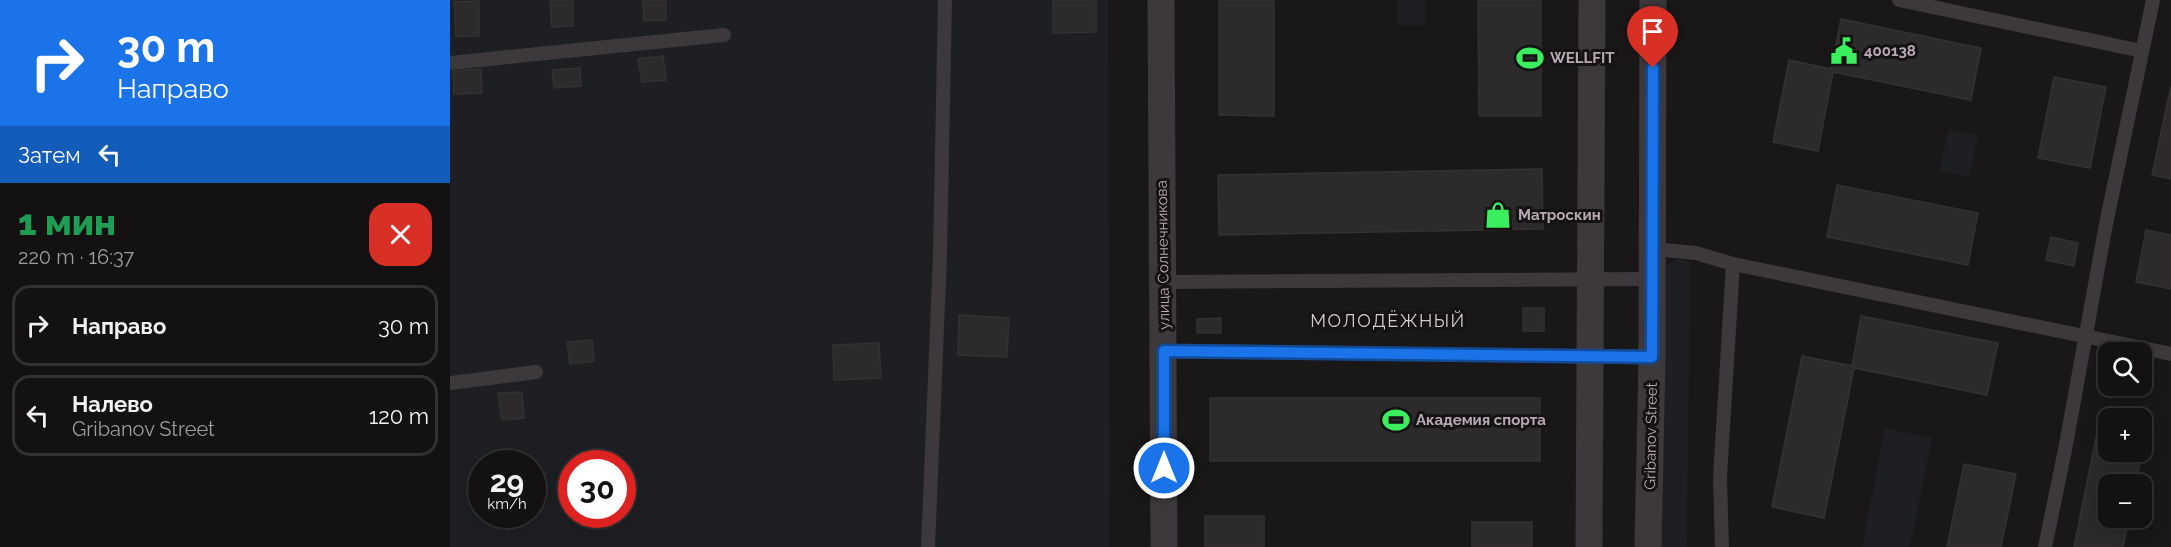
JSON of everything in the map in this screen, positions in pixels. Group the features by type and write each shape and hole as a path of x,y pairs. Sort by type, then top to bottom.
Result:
{"street":[{"name":"улица Солнечникова","path":"1161,0 1164,547"},
{"path":"1589,547 1592,0"},
{"name":"Gribanov Street","path":"1648,547 1653,279 1653,0"}],"lane":[{"path":"928,547 940,255 945,0"},
{"path":"1899,0 2142,51"},
{"path":"2044,547 2065,450 2084,336 2153,0"},
{"path":"450,63 724,35"},
{"path":"1653,249 1696,253 1733,264 2171,354"},
{"path":"1722,547 1720,477 1733,264"},
{"path":"1163,282 1653,279"},
{"path":"1164,351 1652,357"},
{"path":"450,383 536,372"}],"shaded area":[{"path":"450,0 1108,0 1110,547 450,547"},
{"path":"1398,0 1425,0 1425,25 1398,25"},
{"path":"1949,129 1978,136 1969,177 1939,171"},
{"path":"1678,259 1690,262 1687,547 1659,547 1662,272 1667,264"},
{"path":"1885,428 1932,438 1910,547 1862,547"}],"building":[{"path":"550,0 573,0 573,26 552,27"},
{"path":"643,0 666,0 666,20 644,21"},
{"path":"1053,0 1096,0 1096,32 1053,33"},
{"path":"1219,0 1274,0 1274,116 1219,115"},
{"path":"1478,0 1541,0 1541,116 1479,116"},
{"path":"479,1 479,36 456,36 454,2"},
{"path":"1841,19 1981,48 1971,100 1833,72 1818,151 1773,142 1789,60 1831,69"},
{"path":"663,56 666,80 642,82 638,59"},
{"path":"580,68 581,86 554,88 552,70"},
{"path":"481,69 482,93 454,94 453,71"},
{"path":"2054,77 2106,87 2090,168 2038,158"},
{"path":"2171,86 2171,179 2152,175"},
{"path":"1542,169 1543,229 1219,235 1218,175"},
{"path":"1837,185 1978,213 1968,265 1827,237"},
{"path":"2146,230 2171,235 2171,289 2136,282"},
{"path":"2051,237 2078,243 2074,266 2046,260"},
{"path":"1523,308 1544,308 1544,331 1523,331"},
{"path":"959,315 1009,318 1007,357 958,355"},
{"path":"1861,316 1998,343 1987,395 1854,368 1824,518 1772,507 1802,356 1852,366"},
{"path":"1221,318 1221,333 1197,333 1197,319"},
{"path":"592,340 594,361 570,364 567,342"},
{"path":"879,343 881,378 834,380 833,345"},
{"path":"522,392 524,418 502,420 498,393"},
{"path":"1210,398 1540,398 1540,461 1210,461"},
{"path":"2098,428 2098,462 2140,462 2138,474 2098,474 2098,528 2127,528 2123,547 2074,547"},
{"path":"1964,464 2016,474 2001,547 1947,547"},
{"path":"1205,516 1264,516 1264,547 1205,547"},
{"path":"1472,522 1532,522 1532,547 1472,547"}],"place":[{"name":"400138","path":"1844,51"},
{"name":"WELLFIT","path":"1530,58"},
{"name":"Матроскин","path":"1498,215"},
{"name":"Академия спорта","path":"1396,420"}],"district":[{"name":"МОЛОДЁЖНЫЙ","path":"1388,320"}],"route":[{"path":"1164,468 1164,351 1652,357 1653,68"}]}
